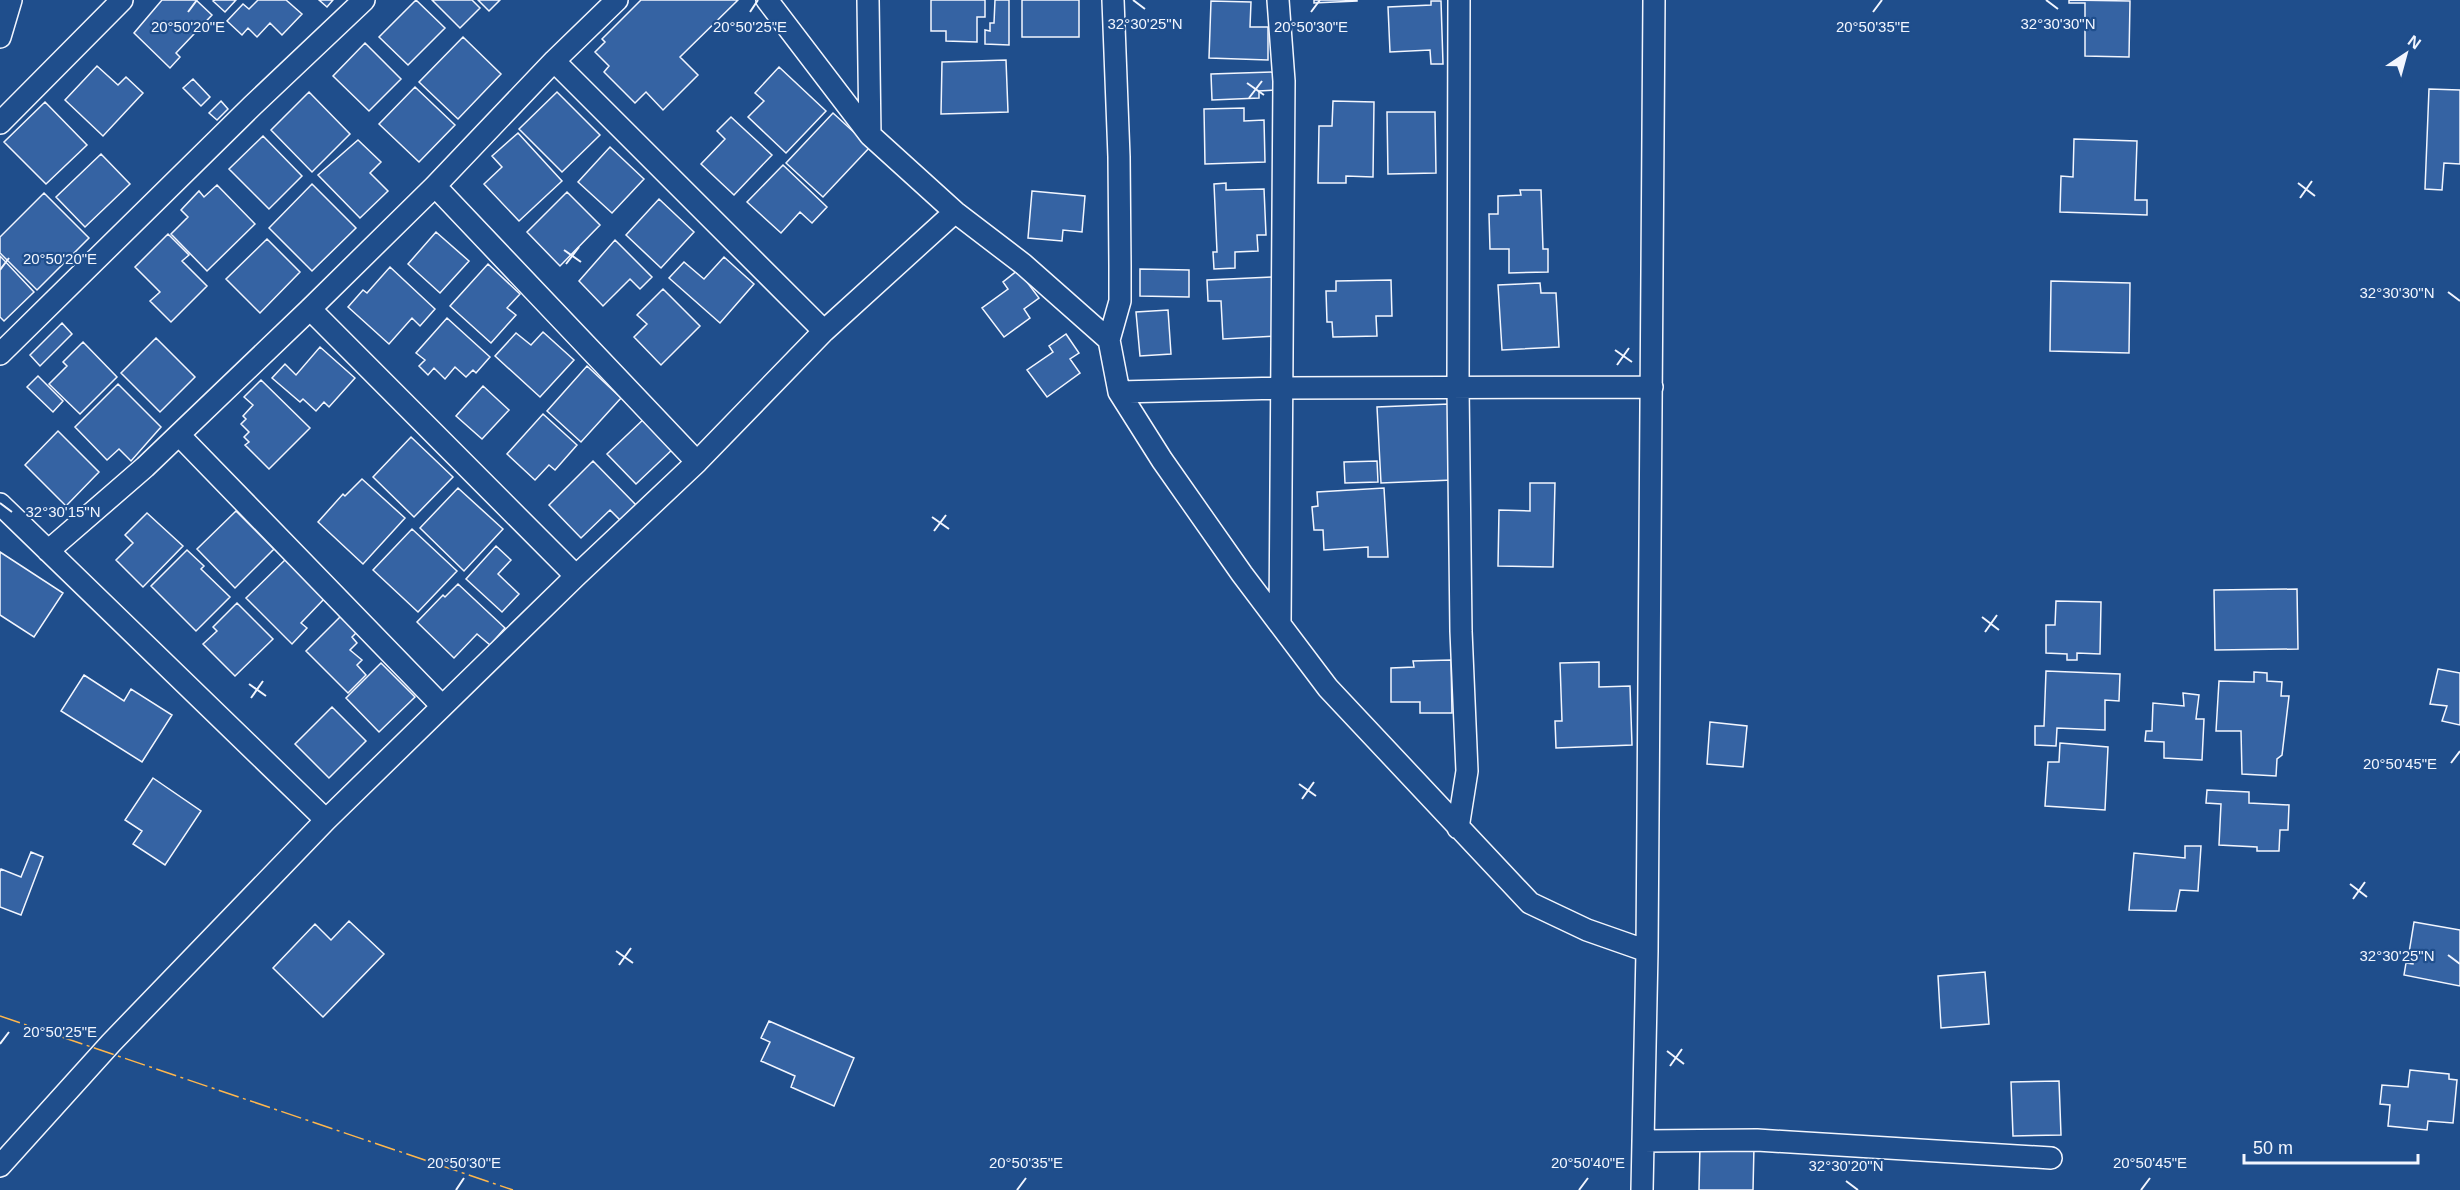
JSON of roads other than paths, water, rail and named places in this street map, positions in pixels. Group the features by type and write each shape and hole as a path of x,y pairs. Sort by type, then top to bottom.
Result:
{"street":[{"path":"0,37 11,0"},
{"path":"0,123 122,0"},
{"path":"0,354 252,106 364,0"},
{"path":"48,551 179,435 310,309 435,186 554,61 617,0"},
{"path":"766,0 870,135 955,212 1023,264 1109,340"},
{"path":"867,0 870,135"},
{"path":"1113,0 1119,157 1120,301 1109,340 1119,392 1162,460 1242,574 1328,688 1458,828 1530,903 1587,930 1647,951"},
{"path":"1278,0 1284,81 1280,624"},
{"path":"1458,828 1467,771 1461,631 1458,387 1459,0"},
{"path":"1642,1190 1647,951 1654,0"},
{"path":"554,61 824,331"},
{"path":"435,186 697,462"},
{"path":"0,1166 111,1043 326,820 576,576 697,462 824,331 955,212"},
{"path":"310,309 576,576"},
{"path":"1119,392 1282,388 1652,387"},
{"path":"179,435 442,706"},
{"path":"0,504 326,820"},
{"path":"1643,1141 1757,1140 2051,1158"}]}
